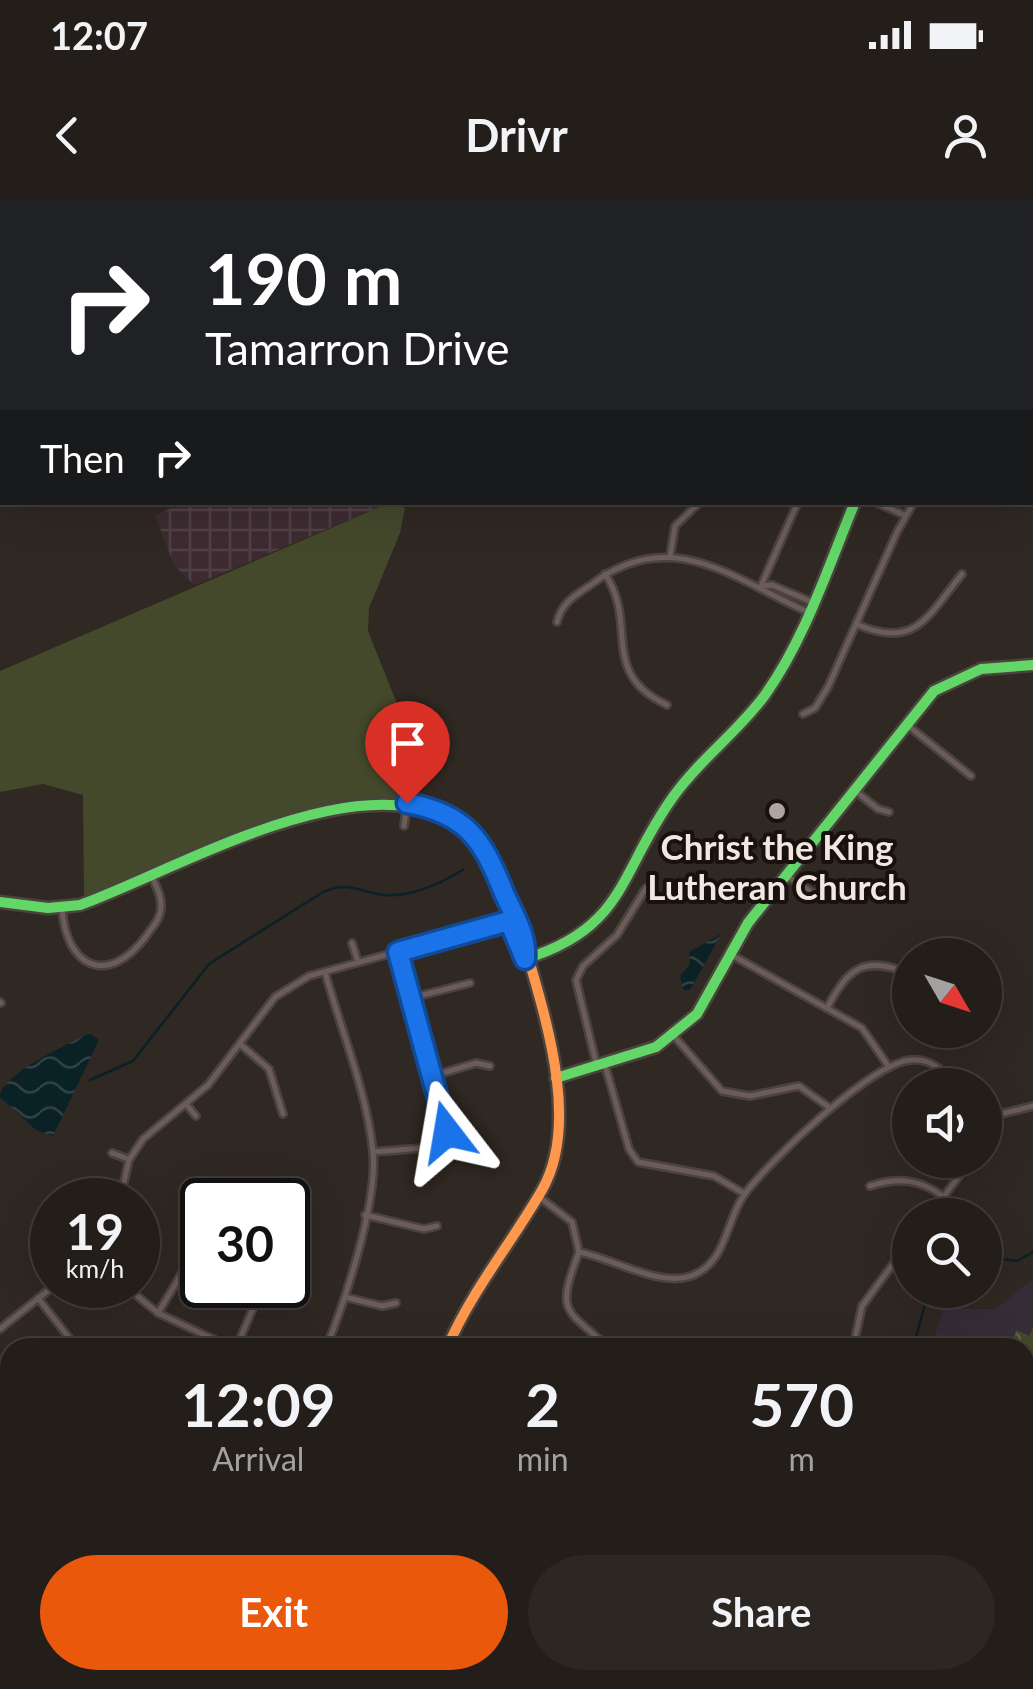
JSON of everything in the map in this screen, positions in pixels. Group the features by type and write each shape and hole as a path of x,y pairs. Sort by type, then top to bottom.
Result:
{"main road":[{"path":"525,959 574,944 602,920 670,800 770,688 854,505"},
{"path":"556,1078 656,1047 704,1004 730,954 785,874 906,724 947,681 1001,665 1033,665"},
{"path":"0,902 62,908 94,900 311,821 407,803 445,814 475,836 492,858 506,897 509,921 525,959"},
{"path":"451,1338 465,1306 538,1196 559,1142 561,1112 556,1078 514,906 506,897"}],"street":[{"path":"670,558 676,526 697,505"},
{"path":"761,586 797,505"},
{"path":"881,505 905,516"},
{"path":"803,714 815,708 828,687 912,505"},
{"path":"556,622 561,607 605,574 630,563 670,558 702,561 761,586 772,585 810,607"},
{"path":"605,574 616,593 629,676 645,694 667,705"},
{"path":"856,624 878,634 907,633 922,623 962,574"},
{"path":"761,586 768,595 810,607"},
{"path":"906,724 971,776"},
{"path":"854,790 878,809 889,812"},
{"path":"404,826 407,803"},
{"path":"785,874 819,897"},
{"path":"62,908 64,933 72,950 94,964 114,968 134,952 159,919 162,904 152,877"},
{"path":"646,888 618,935 583,966 576,980 601,1065 632,1156 646,1166 714,1176 745,1194"},
{"path":"125,1178 129,1160 143,1139 208,1085 282,991 325,972 509,921"},
{"path":"352,943 358,962"},
{"path":"398,952 448,1146"},
{"path":"730,954 862,1028 890,1068"},
{"path":"827,1008 843,980 856,970 881,964 892,968"},
{"path":"325,972 373,1152 365,1215 330,1338"},
{"path":"411,998 470,982"},
{"path":"673,1035 722,1092 750,1096 799,1086 830,1108"},
{"path":"240,1044 269,1070 282,1114"},
{"path":"580,1252 666,1278 695,1274 718,1255 745,1194 830,1108 890,1068 912,1059 927,1061 935,1068"},
{"path":"433,1076 476,1064 490,1066"},
{"path":"186,1104 196,1116"},
{"path":"1002,1114 1033,1106"},
{"path":"373,1152 469,1146 488,1154"},
{"path":"112,1153 129,1160"},
{"path":"870,1186 916,1181 944,1197 958,1178"},
{"path":"538,1196 572,1222 580,1252 568,1277 568,1304 583,1330 594,1338"},
{"path":"365,1215 424,1229 437,1226"},
{"path":"855,1338 862,1306 892,1265"},
{"path":"158,1314 180,1277"},
{"path":"344,1297 382,1306 396,1303"},
{"path":"0,1329 30,1305"},
{"path":"46,1308 69,1338"},
{"path":"151,1308 210,1338"},
{"path":"239,1338 252,1308"}],"shaded area":[{"path":"179,505 384,505 194,585 174,565 155,515"},
{"path":"1033,1279 1033,1338 934,1338 943,1309 1002,1308"}],"green space":[{"path":"384,505 405,508 400,533 369,608 368,631 406,726 403,792 392,803 294,819 94,901 84,894 83,795 43,784 0,792 0,671"},
{"path":"1033,1328 1033,1338 1013,1338 1017,1330 1029,1336"}],"water":[{"path":"721,934 690,990 683,990 680,976 690,964 689,952"},
{"path":"89,1033 99,1040 53,1136 36,1130 0,1097 3,1088 23,1070"}],"waterway":[{"path":"90,1080 133,1061 209,964 323,892 348,887 386,895 406,894 463,870"},
{"path":"1002,1259 1017,1261 1033,1252"},
{"path":"916,1338 924,1308"}],"traffic: fast":[{"path":"525,959 558,946 602,914 673,797 765,695 804,626 854,505"},
{"path":"556,1078 656,1047 697,1014 748,923 934,691 981,669 1033,665"},
{"path":"0,902 48,908 80,905 282,823 338,809 391,805 439,814 479,840 501,881 525,959"}],"traffic: slow":[{"path":"452,1338 542,1190 554,1159 559,1125 558,1088 543,1011 514,906 506,897"}],"place":[{"name":"Christ the King Lutheran Church","path":"777,811"}],"route":[{"path":"407,803 445,814 462,824 485,847 506,897 514,906 526,950 525,959 509,921 398,952 447,1132"}]}
